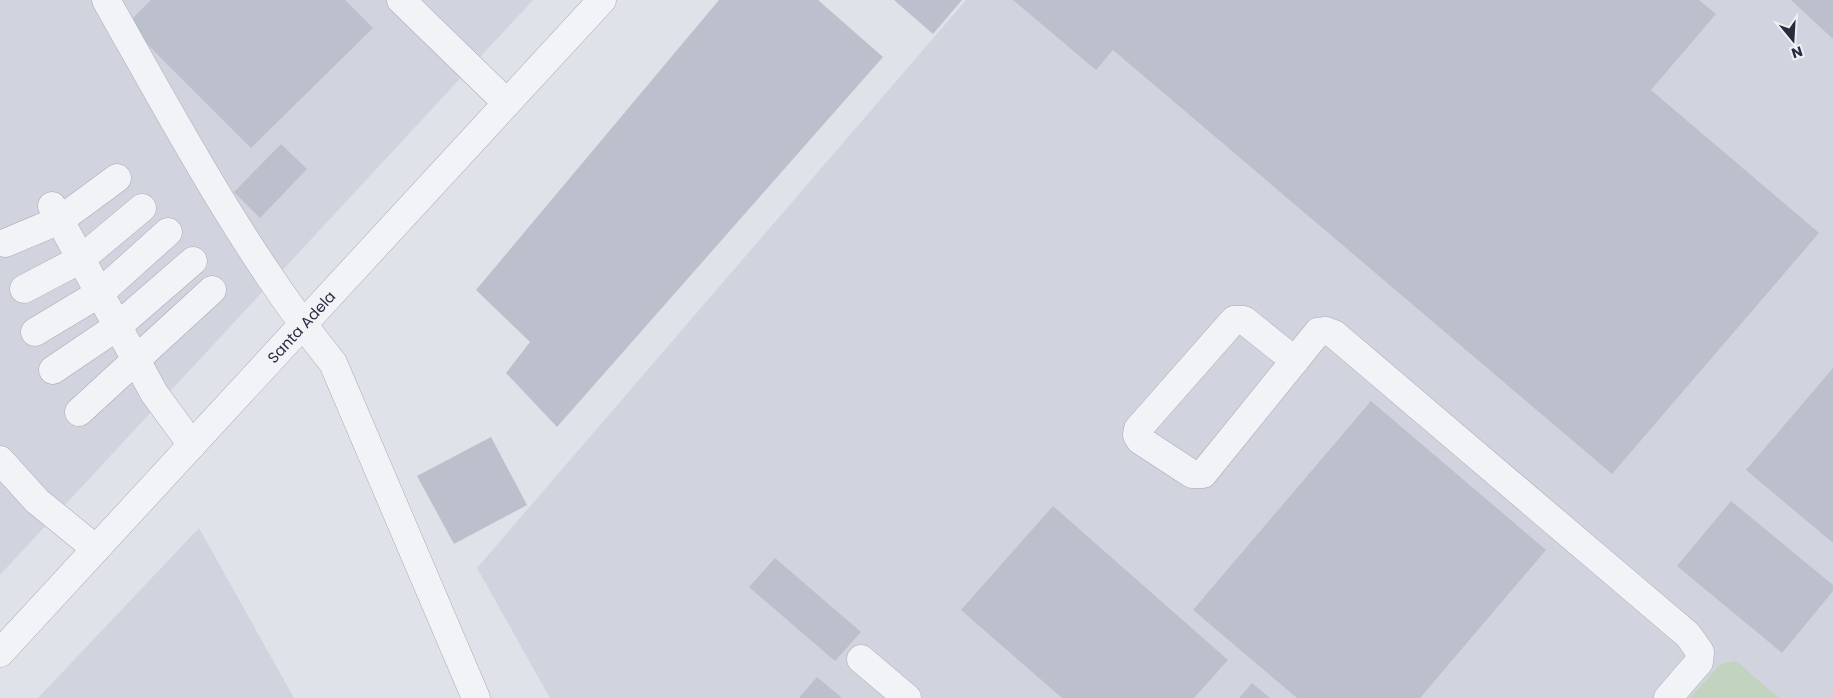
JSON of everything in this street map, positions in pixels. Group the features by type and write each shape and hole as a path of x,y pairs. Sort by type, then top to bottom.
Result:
{"street":[{"path":"106,0 186,142 302,325 333,363 476,698"},
{"path":"401,0 507,104"},
{"name":"Santa Adela","path":"0,653 602,0"},
{"path":"5,242 117,178"},
{"path":"24,289 81,259 142,208"},
{"path":"56,213 154,393 192,445"},
{"path":"35,332 100,293 168,232"},
{"path":"53,370 118,326 193,262"},
{"path":"79,412 135,358 212,290"},
{"path":"1295,361 1244,320 1234,320 1138,429 1137,435 1140,440 1192,474 1198,476 1203,474 1295,361 1318,332 1326,331 1334,334 1688,635 1700,652 1699,662 1668,698"},
{"path":"0,460 37,501 96,549"},
{"path":"861,658 908,698"}],"shaded area":[{"path":"0,0 533,0 0,575"},
{"path":"966,0 1833,0 1833,698 550,698 477,568"},
{"path":"199,528 294,698 38,698"}],"green space":[{"path":"1736,661 1779,698 1690,698 1721,664"}],"building":[{"path":"151,0 345,0 373,28 251,148 127,24"},
{"path":"719,0 818,0 883,57 557,427 506,373 530,342 476,290"},
{"path":"894,0 962,0 933,34"},
{"path":"1013,0 1699,0 1716,14 1651,90 1819,233 1612,474 1113,50 1096,70"},
{"path":"1791,0 1833,0 1833,39"},
{"path":"281,144 307,169 260,218 234,192"},
{"path":"1833,368 1833,543 1746,470"},
{"path":"1371,401 1546,550 1420,698 1297,698 1193,610"},
{"path":"491,437 527,505 454,544 417,476"},
{"path":"1731,501 1833,585 1833,591 1782,653 1677,566"},
{"path":"1053,506 1228,660 1194,698 1062,698 961,610"},
{"path":"775,558 861,632 835,661 749,587"},
{"path":"817,677 842,698 799,698"},
{"path":"1252,683 1270,698 1239,698"}]}
